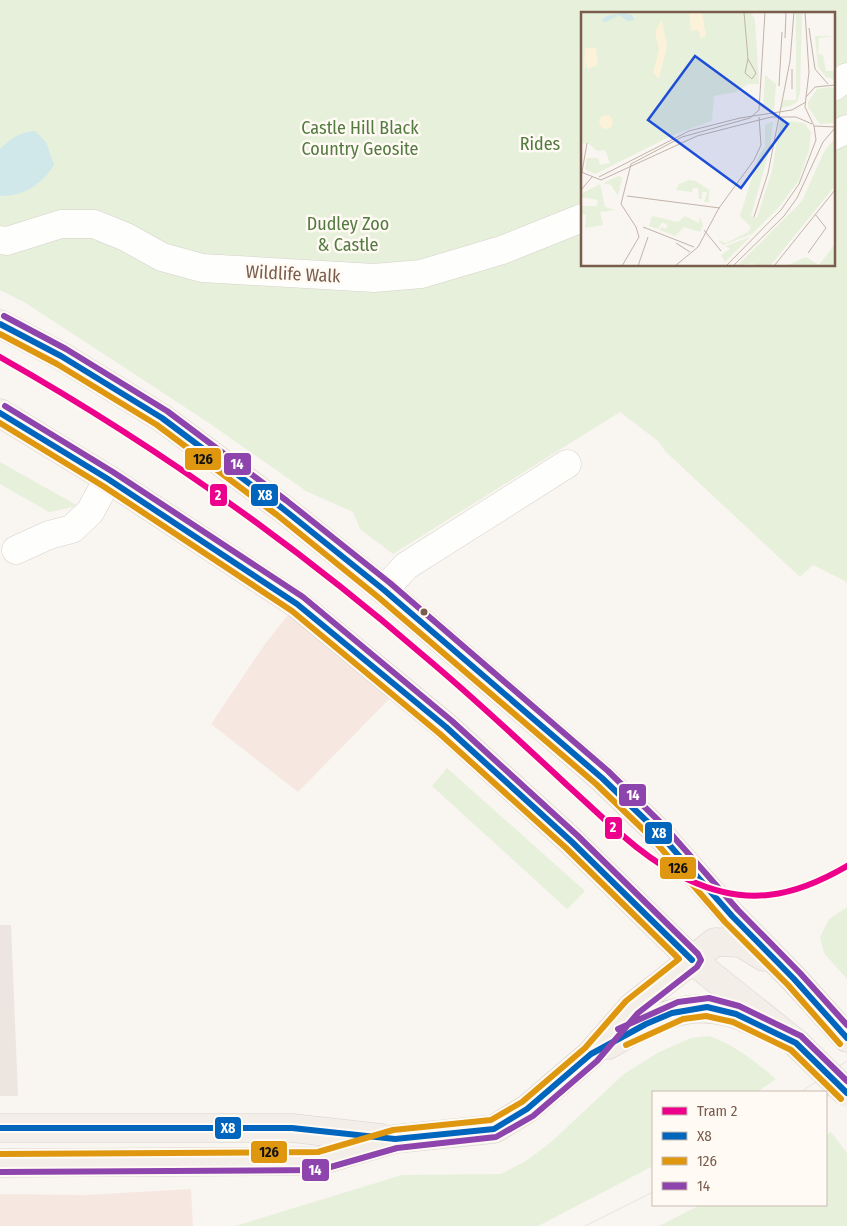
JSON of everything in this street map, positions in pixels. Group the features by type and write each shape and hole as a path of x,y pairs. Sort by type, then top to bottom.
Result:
{"main road":[{"path":"0,324 62,356 162,418 282,508 384,590 602,778 658,832 732,916 789,974 847,1038"},
{"path":"0,413 108,479 297,604 400,688 572,842 692,960 754,1015 796,1042 847,1093"},
{"path":"0,1163 319,1160 395,1139 494,1129 527,1109 591,1054 632,1007 715,942 741,943 789,974"},
{"path":"591,1054 646,1024 680,1010 707,1007 736,1014 754,1015"},
{"path":"0,1128 292,1128 395,1139"}],"street":[{"path":"834,86 847,77"},
{"path":"834,136 847,129"},
{"name":"Wildlife Walk","path":"3,240 61,224 94,224 126,237 162,257 202,268 374,278 421,274 502,250 581,218"},
{"path":"384,590 406,566 567,464"},
{"path":"16,550 49,535 72,529 90,512 108,479"}],"shaded area":[{"path":"297,604 400,688 298,792 211,724 265,644"},
{"path":"0,925 11,925 18,1096 0,1096"},
{"path":"191,1189 193,1226 0,1226 0,1194 84,1195"}],"green space":[{"name":"Dudley Zoo & Castle","path":"0,0 847,0 847,582 813,565 800,577 666,452 658,441 620,412 393,554 360,529 353,512 306,491 209,423 24,302 0,290"},
{"path":"0,462 78,506 49,512 0,484"},
{"path":"447,768 585,891 567,909 432,786"},
{"path":"847,907 847,979 824,953 820,937 829,919"},
{"path":"709,1036 718,1040 736,1049 776,1079 758,1091 652,1091 652,1167 538,1226 235,1226 402,1175 501,1174 526,1161 550,1143 624,1074 659,1052 691,1038"},
{"path":"831,1132 847,1153 847,1226 659,1226 698,1206 827,1206 827,1134"}],"water":[{"path":"35,131 46,142 54,165 38,184 17,194 0,196 0,149 16,136"}],"tram line":[{"name":"2","path":"0,357 112,424 166,459 220,496 323,573 460,687 595,811 655,861 689,880 710,888 731,894 751,896 789,891 827,877 847,866"},
{"path":"802,1091 847,1061"},
{"path":"827,1096 847,1085"},
{"path":"585,1226 652,1192"}],"transit line":[{"name":"14","path":"4,316 66,349 167,411 287,501 390,583 608,771 664,826 738,910 800,973 847,1025"},
{"name":"X8","path":"0,324 61,356 162,418 282,508 384,590 602,778 658,832 732,916 794,979 847,1038"},
{"name":"126","path":"0,334 57,364 157,425 277,515 378,597 596,784 652,838 725,922 788,985 840,1044"},
{"name":"14","path":"0,1172 320,1170 397,1148 496,1137 533,1116 597,1061 638,1013 697,967 701,960 698,954 578,836 452,721 303,597 113,472 5,406"},
{"name":"X8","path":"0,413 108,479 297,604 446,727 572,842 692,960"},
{"name":"126","path":"0,423 103,486 292,611 440,734 566,848 679,959 626,1001 585,1048 522,1102 491,1120 393,1130 318,1152 0,1154"},
{"name":"14","path":"618,1029 678,1002 709,998 739,1006 801,1036 847,1081"},
{"name":"X8","path":"0,1128 292,1128 395,1139 494,1129 527,1109 591,1054 646,1024 672,1013 707,1007 736,1014 796,1043 847,1093"},
{"name":"126","path":"626,1045 683,1019 706,1016 733,1022 791,1050 841,1099"}],"park label":[{"name":"Castle Hill Black Country Geosite","path":"360,138"},
{"name":"Rides","path":"540,144"}]}
